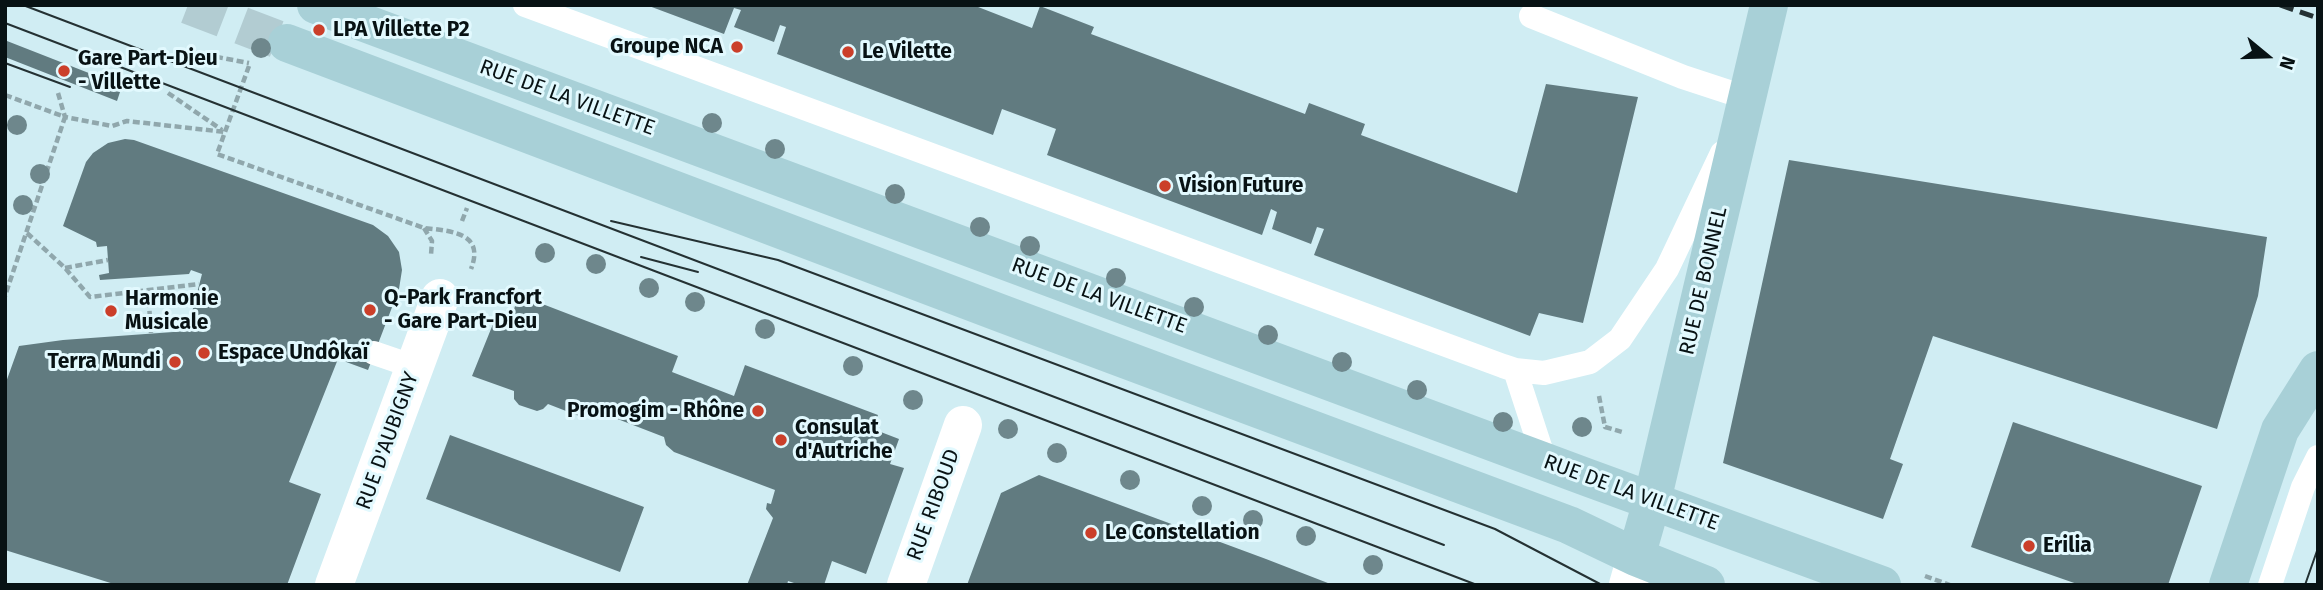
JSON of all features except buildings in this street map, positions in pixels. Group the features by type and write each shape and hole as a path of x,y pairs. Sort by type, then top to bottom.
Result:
{"main road":[{"name":"RUE DE LA VILLETTE","path":"316,5 1882,585"},
{"name":"RUE DE BONNEL","path":"1632,571 1652,501 1769,5"},
{"path":"270,47 1003,314 1569,525 1632,571 1706,585"},
{"path":"2228,585 2280,430 2318,370"}],"street":[{"name":"RUE D'AUBIGNY","path":"334,585 440,298"},
{"name":"RUE RIBOUD","path":"906,585 963,425"}],"lane":[{"path":"525,5 1515,370 1544,373 1590,362 1619,339 1667,269 1747,98 1683,77 1531,16"},
{"path":"374,353 415,367"},
{"path":"1515,370 1545,462"},
{"path":"2270,585 2303,487 2318,457"}],"path":[{"path":"270,47 249,63 217,154 424,228"},
{"path":"185,51 249,63"},
{"path":"5,296 65,117 58,93"},
{"path":"168,93 225,132"},
{"path":"5,95 65,117 112,126 127,121 225,132"},
{"path":"461,221 467,208"},
{"path":"27,233 65,268 90,297 199,284"},
{"path":"65,268 108,260"},
{"path":"148,290 151,333"},
{"path":"1598,393 1605,428 1632,435"}],"tunnel":[{"path":"188,5 287,43"}],"tram line":[{"path":"23,5 1444,545"},
{"path":"5,23 1477,585"},
{"path":"5,63 70,87"},
{"path":"611,221 778,260 1495,529 1602,585"},
{"path":"641,257 698,272"},
{"path":"2305,585 2318,548"}],"railway":[{"path":"2280,5 2318,18"}],"place":[{"name":"LPA Villette P2","path":"319,30"},
{"name":"Groupe NCA","path":"737,47"},
{"name":"Le Vilette","path":"848,52"},
{"name":"Gare Part-Dieu - Villette","path":"64,71"},
{"name":"Vision Future","path":"1165,186"},
{"name":"Q-Park Francfort - Gare Part-Dieu","path":"370,310"},
{"name":"Harmonie Musicale","path":"111,311"},
{"name":"Espace Undôkaï","path":"204,353"},
{"name":"Terra Mundi","path":"175,362"},
{"name":"Promogim - Rhône","path":"758,411"},
{"name":"Consulat d'Autriche","path":"781,440"},
{"name":"Le Constellation","path":"1091,533"},
{"name":"Erilia","path":"2029,546"}]}
